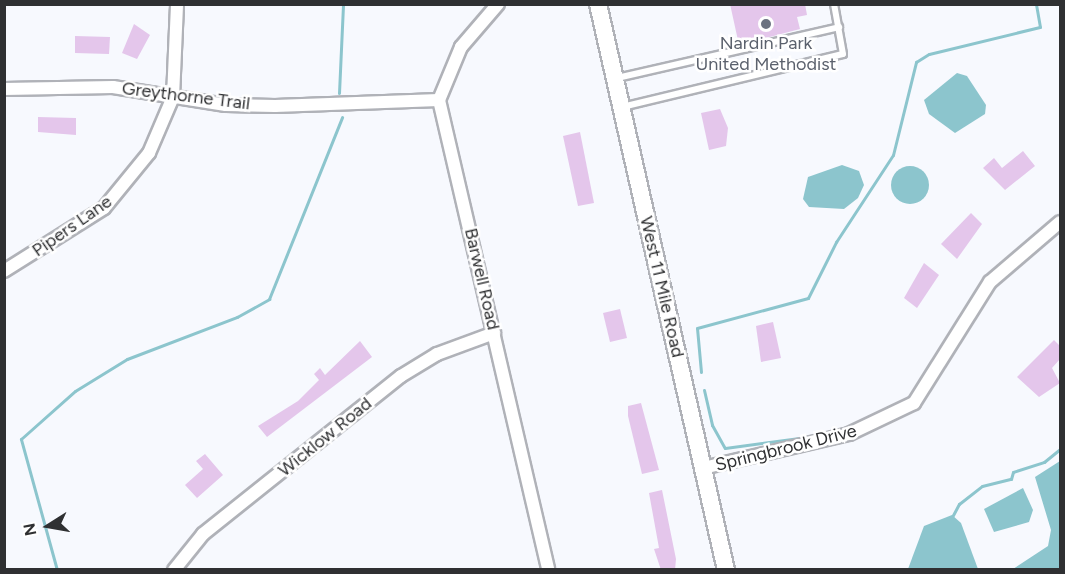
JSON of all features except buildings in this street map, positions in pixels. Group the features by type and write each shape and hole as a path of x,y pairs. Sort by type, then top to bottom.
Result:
{"street":[{"name":"Pipers Lane","path":"4,271 104,208 149,153 172,97 177,4"},
{"path":"439,100 461,47 498,4"},
{"name":"West 11 Mile Road","path":"598,4 726,570"},
{"name":"Greythorne Trail","path":"4,89 113,87 172,97 275,106 439,100"},
{"name":"Barwell Road","path":"439,100 495,333 548,570"},
{"name":"Springbrook Drive","path":"703,468 849,434 914,403 990,282 1060,222"},
{"name":"Wicklow Road","path":"175,569 203,534 400,376 437,354 495,333"}],"lane":[{"path":"621,107 843,54 834,4"},
{"path":"615,78 839,27"}],"water":[{"path":"957,73 967,76 986,105 985,114 955,133 929,114 924,100"},
{"path":"842,165 859,171 864,185 858,198 844,209 809,207 803,199 808,177"},
{"path":"910,166 923,172 929,185 923,198 910,204 897,198 891,185 897,172"},
{"path":"1060,461 1060,569 1013,569 1048,546 1051,530 1035,477"},
{"path":"1023,488 1033,510 1029,522 994,532 984,509"},
{"path":"952,515 961,523 978,569 908,569 924,526"}],"waterway":[{"path":"339,93 343,4"},
{"path":"701,372 697,328 808,298 836,242 893,155 916,62 929,54 1040,27 1036,4"},
{"path":"57,570 21,439 75,391 127,359 237,317 269,299 342,117"},
{"path":"704,390 712,425 725,448 799,438"},
{"path":"952,517 959,504 982,486 1011,479 1013,472 1044,462 1060,449"}],"place":[{"name":"Nardin Park United Methodist","path":"766,24"}]}
